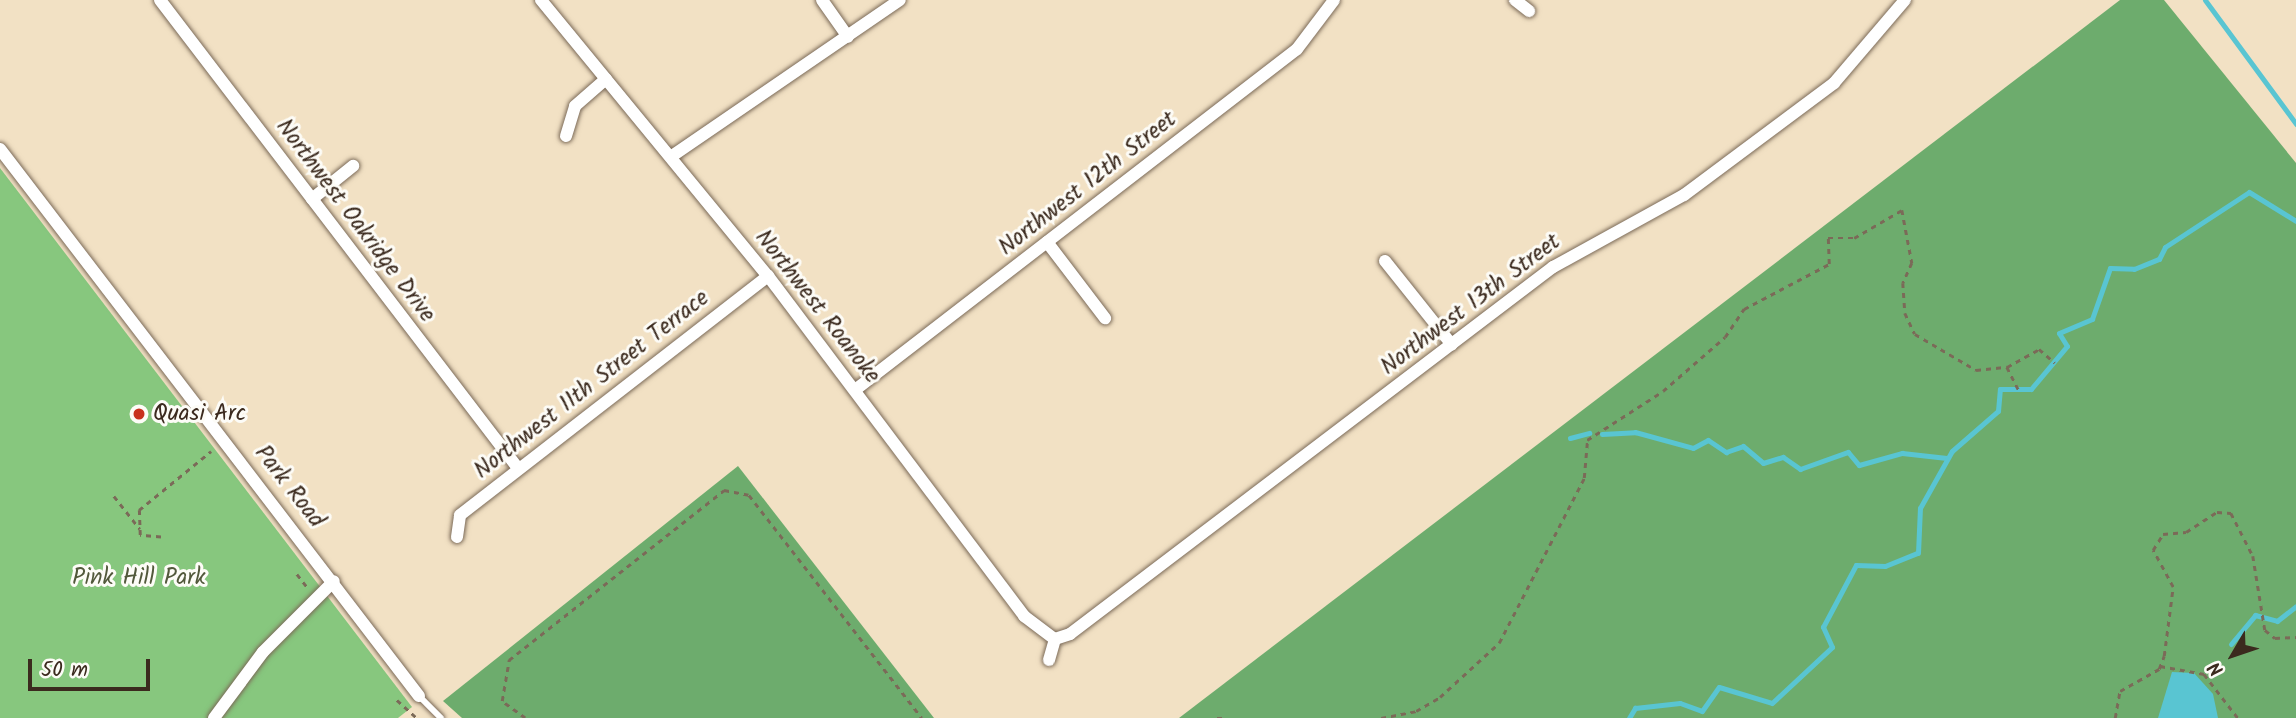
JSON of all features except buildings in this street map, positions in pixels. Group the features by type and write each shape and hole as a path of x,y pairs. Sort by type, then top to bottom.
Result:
{"street":[{"name":"Northwest Oakridge Drive","path":"160,0 517,467"},
{"name":"Northwest Roanoke","path":"541,0 768,276 1024,616 1055,639"},
{"path":"822,0 848,37"},
{"path":"672,156 900,0"},
{"name":"Northwest 12th Street","path":"855,390 1297,49 1335,0"},
{"path":"1515,0 1529,11"},
{"name":"Northwest 13th Street","path":"1055,639 1070,634 1553,267 1684,195 1834,83 1871,48 1905,0"},
{"path":"566,136 575,106 606,79"},
{"name":"Park Road","path":"0,149 334,581 419,696"},
{"path":"312,199 353,166"},
{"path":"1046,242 1105,318"},
{"path":"1385,261 1452,345"},
{"name":"Northwest 11th Street Terrace","path":"457,537 460,515 517,467 768,276"},
{"path":"214,718 272,642 334,581"},
{"path":"1049,660 1055,639"}],"lane":[{"name":"Park Road","path":"419,696 441,718"}],"path":[{"path":"1381,718 1416,711 1440,697 1499,643 1571,494 1584,478 1587,440 1663,391 1726,337 1744,309 1829,264 1828,238 1854,238 1902,210 1912,263 1902,283 1905,313 1915,334 1976,370 2007,367 2039,349 2055,363"},
{"path":"2007,367 2020,386 2020,392"},
{"path":"161,537 144,540 140,529 139,510 211,451"},
{"path":"526,718 502,701 509,660 724,490 749,495 922,718"},
{"path":"114,496 140,529"},
{"path":"2160,666 2174,598 2153,550 2163,534 2186,532 2217,512 2231,513 2253,556 2261,616 2275,638 2296,637"},
{"path":"2115,718 2120,691 2160,666 2204,674 2238,718"},
{"path":"397,700 417,718"}],"green space":[{"path":"2120,0 2164,0 2296,163 2296,718 1179,718"},
{"name":"Pink Hill Park","path":"0,168 412,707 398,718 0,718"},
{"path":"738,466 934,718 462,718 443,701"}],"water":[{"path":"2172,672 2194,673 2213,694 2218,718 2158,718"}],"waterway":[{"path":"2205,0 2296,124"},
{"path":"1629,718 1635,708 1680,703 1702,711 1719,687 1772,703 1832,647 1823,627 1856,565 1885,566 1918,553 1920,508 1952,451 1998,411 2000,389 2031,389 2067,346 2059,333 2092,319 2110,268 2134,269 2159,259 2165,247 2249,192 2296,221"},
{"path":"1602,434 1635,432 1693,448 1708,440 1726,452 1743,446 1763,463 1783,457 1800,469 1848,452 1859,465 1902,453 1947,458"},
{"path":"1570,438 1589,433"},
{"path":"2231,644 2255,615 2277,621 2296,606"}],"place":[{"name":"Quasi Arc","path":"139,414"}]}
